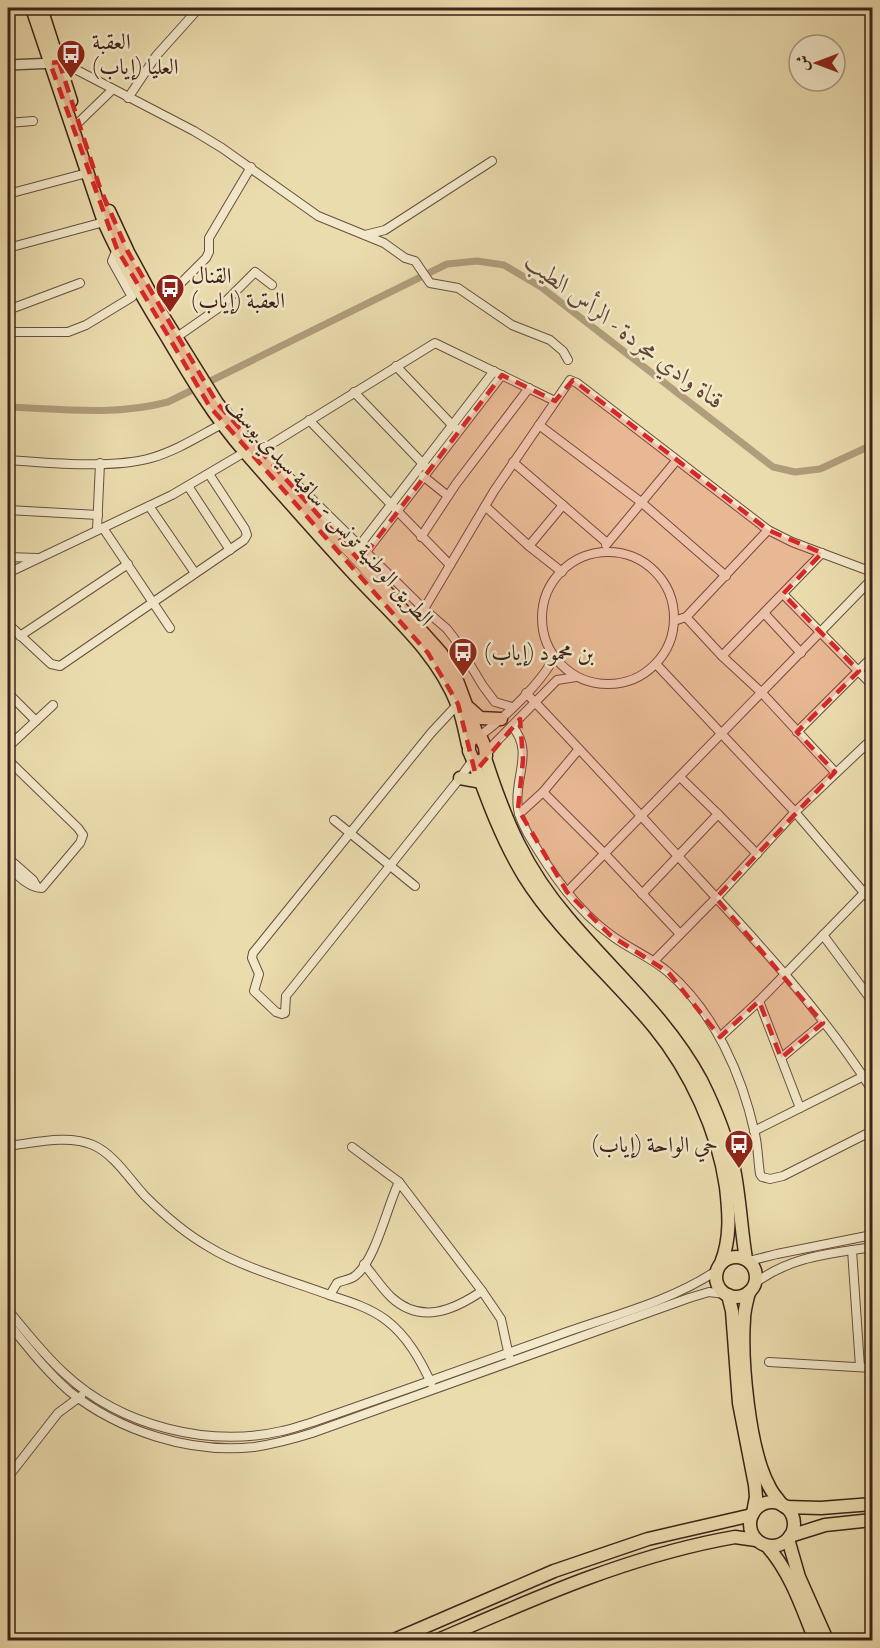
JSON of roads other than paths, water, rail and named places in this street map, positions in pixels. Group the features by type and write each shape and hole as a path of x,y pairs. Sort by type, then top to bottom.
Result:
{"highway":[{"name":"الطريق الوطنية تونس - ساقية سيدي يوسف","path":"32,8 78,123 113,221 177,337 191,369"},
{"name":"الطريق الوطنية تونس - ساقية سيدي يوسف","path":"41,8 87,173 104,222 117,249 207,395 222,424 255,452 359,554 441,652 453,672 473,741 481,738 484,744 481,758"},
{"name":"الطريق الوطنية تونس - ساقية سيدي يوسف","path":"207,395 355,575 415,636 463,706"},
{"path":"463,706 480,718 507,722"},
{"path":"481,758 482,782 504,840 524,876 554,917 662,1037 695,1092 712,1136 725,1182 729,1231 726,1250 719,1267 717,1284 727,1295 732,1311 739,1403 756,1497 750,1528 780,1560 787,1572 815,1641"},
{"path":"481,758 507,822 540,881 572,923 671,1032 701,1080 719,1120 731,1156 747,1260 755,1271 744,1318 747,1395 761,1466 769,1486 790,1512 794,1524 789,1538 799,1577 826,1641"},
{"path":"460,778 482,782"},
{"path":"719,1267 733,1257 747,1260"},
{"path":"727,1295 736,1297 752,1288"},
{"path":"394,1641 554,1570 648,1539 752,1514 757,1508 769,1502 784,1506 821,1508 873,1504"},
{"path":"438,1641 566,1584 613,1567 719,1540 735,1538 775,1546 813,1527 873,1520"}],"street":[{"path":"128,98 156,56 199,8"},
{"path":"8,65 55,63 71,67 194,131 250,167 318,216 384,243 405,258 415,261 427,281 458,288 513,325 550,340 563,351 568,360"},
{"path":"78,123 112,90"},
{"path":"8,123 33,122"},
{"path":"364,236 385,230 492,161"},
{"path":"158,306 206,258 209,252 209,238 250,167"},
{"path":"8,194 87,173"},
{"path":"8,248 104,222"},
{"path":"8,332 68,332 86,325 132,297 112,261 117,249"},
{"path":"177,337 220,307 255,272 272,285"},
{"path":"8,310 80,283"},
{"path":"8,573 149,506 255,452 430,344 435,343 555,401"},
{"path":"396,366 456,429"},
{"path":"456,429 494,371"},
{"path":"502,375 426,466 359,554 441,623 454,638 495,702 512,707"},
{"path":"424,609 513,462 568,381 573,380 768,530 822,554 873,572"},
{"path":"421,537 448,496 529,388"},
{"path":"354,392 426,466"},
{"path":"309,420 450,565"},
{"path":"8,460 100,463 139,460 155,457 222,424"},
{"path":"539,425 641,502 726,576"},
{"path":"604,551 607,543 676,461"},
{"path":"513,462 607,543"},
{"path":"100,463 98,515 100,529 128,564 170,628"},
{"path":"394,508 423,476 426,466"},
{"path":"8,624 51,664 60,666 153,600 230,550 246,538 246,530 209,474"},
{"path":"423,476 448,496"},
{"path":"188,486 230,550"},
{"path":"149,506 195,573"},
{"path":"485,506 562,572"},
{"path":"529,546 563,506"},
{"path":"8,510 98,515"},
{"path":"674,621 686,618 768,530"},
{"path":"473,741 507,722 535,702 556,680 576,677 606,684 622,682 640,675 656,664 666,650 673,630 671,598 667,588 652,569 639,560 625,554 604,551 584,557 569,564 548,592 543,609 544,627 554,657 559,664 576,677"},
{"path":"722,656 822,554"},
{"path":"8,556 39,558"},
{"path":"20,636 128,564"},
{"path":"567,892 873,579"},
{"path":"783,594 873,685"},
{"path":"764,613 801,652"},
{"path":"686,618 762,693 835,772"},
{"path":"463,706 431,733 252,956 260,974 254,991 276,1012 285,1013 286,996 460,778 494,744 507,722 512,707 547,670 554,657"},
{"path":"797,732 873,657"},
{"path":"656,664 795,812 873,902"},
{"path":"8,693 36,721"},
{"path":"525,693 642,816 785,974 873,1090"},
{"path":"8,747 53,705"},
{"path":"507,722 521,736 523,753 518,792 519,814 528,833 567,892 590,918 610,935 668,972 693,998 712,1023 743,1094 754,1131 762,1178 783,1176 873,1131"},
{"path":"654,961 835,772 871,744"},
{"path":"519,814 543,792 579,749"},
{"path":"8,760 83,835 80,843 45,886 38,888 28,884 8,866"},
{"path":"680,777 757,854"},
{"path":"543,792 680,934"},
{"path":"642,894 718,813"},
{"path":"334,820 415,886"},
{"path":"8,858 33,880 38,888"},
{"path":"720,1037 759,1001 873,882"},
{"path":"823,935 873,1000"},
{"path":"759,1001 800,1108"},
{"path":"781,1058 824,1023"},
{"path":"754,1131 873,1072"},
{"path":"8,1146 63,1140 95,1145 113,1160 160,1210 210,1248 250,1266 368,1309 388,1321 411,1346 434,1389"},
{"path":"352,1147 399,1182 482,1291 504,1326 511,1363"},
{"path":"330,1295 337,1283 352,1278 364,1264 383,1227 399,1182"},
{"path":"747,1260 873,1235"},
{"path":"752,1288 787,1264 805,1258 873,1247"},
{"path":"852,1250 860,1367"},
{"path":"364,1264 393,1299 420,1312 447,1311 482,1291"},
{"path":"8,1310 42,1351 65,1374 88,1392 136,1418 185,1433 226,1436 256,1435 283,1431 313,1422 675,1293 699,1283 719,1267"},
{"path":"8,1323 49,1371 78,1397 120,1422 141,1432 198,1445 253,1447 312,1433 698,1295 717,1292 727,1295"},
{"path":"769,1362 873,1368"},
{"path":"8,1477 58,1413 88,1392"}],"waterway":[{"name":"قناة وادي مجردة - الرأس الطيب","path":"8,407 108,410 168,402 447,264 477,261 504,265 541,287 773,467 795,472 820,469 872,445"}],"place":[{"name":"العقبة العليا (إياب)","path":"71,80"},
{"name":"القنال العقبة (إياب)","path":"170,314"},
{"name":"بن محمود (إياب)","path":"463,678"},
{"name":"حي الواحة (إياب)","path":"739,1170"}]}
